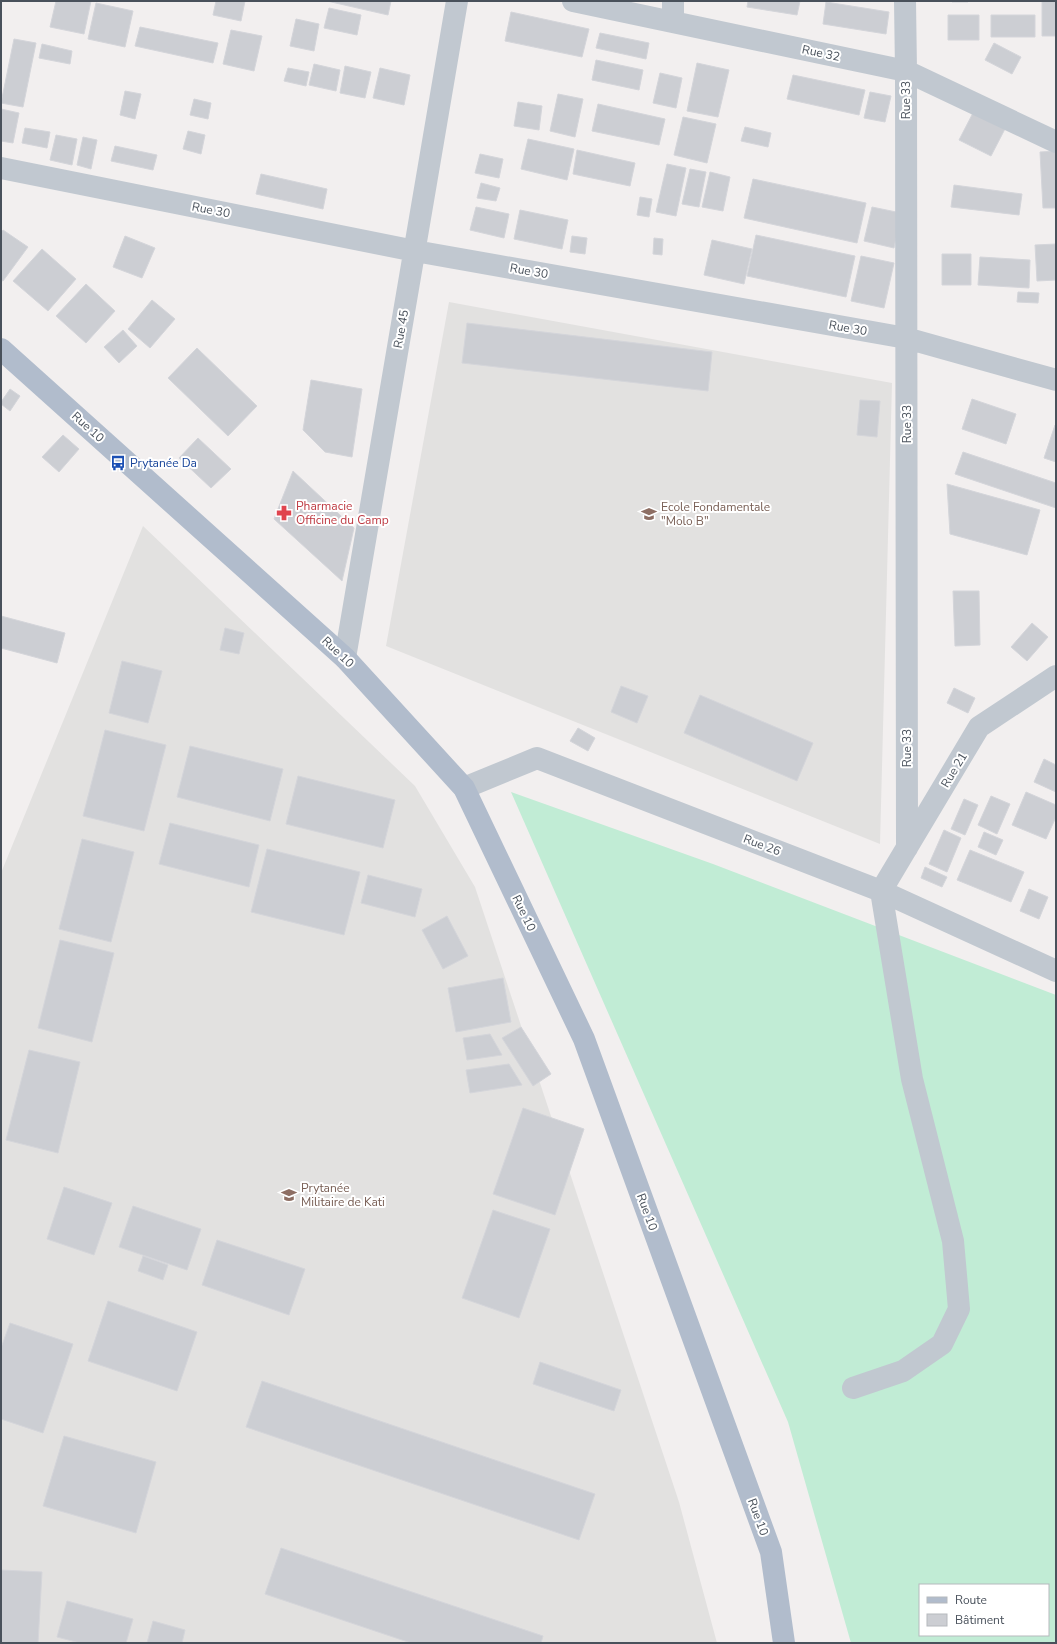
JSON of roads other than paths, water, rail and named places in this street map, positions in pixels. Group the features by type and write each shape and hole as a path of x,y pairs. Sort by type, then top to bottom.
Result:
{"main road":[{"name":"Rue 10","path":"1,349 345,658 464,788 584,1039 771,1552 784,1643"}],"street":[{"name":"Rue 45","path":"345,658 457,1"},
{"name":"Rue 32","path":"573,1 673,12 906,71 1056,142"},
{"name":"Rue 33","path":"905,1 907,848"},
{"name":"Rue 30","path":"1,168 415,251 906,338 1056,380"},
{"name":"Rue 21","path":"881,891 979,727 1056,676"},
{"name":"Rue 26","path":"464,788 537,758 881,891 1056,971"},
{"path":"853,1388 903,1371 942,1344 959,1309 953,1241 912,1079 881,891"}],"place":[{"name":"Prytanée Da","path":"118,463"},
{"name":"Pharmacie Officine du Camp","path":"284,513"},
{"name":"Ecole Fondamentale \"Molo B\"","path":"649,514"},
{"name":"Prytanée Militaire de Kati","path":"289,1195"}]}
